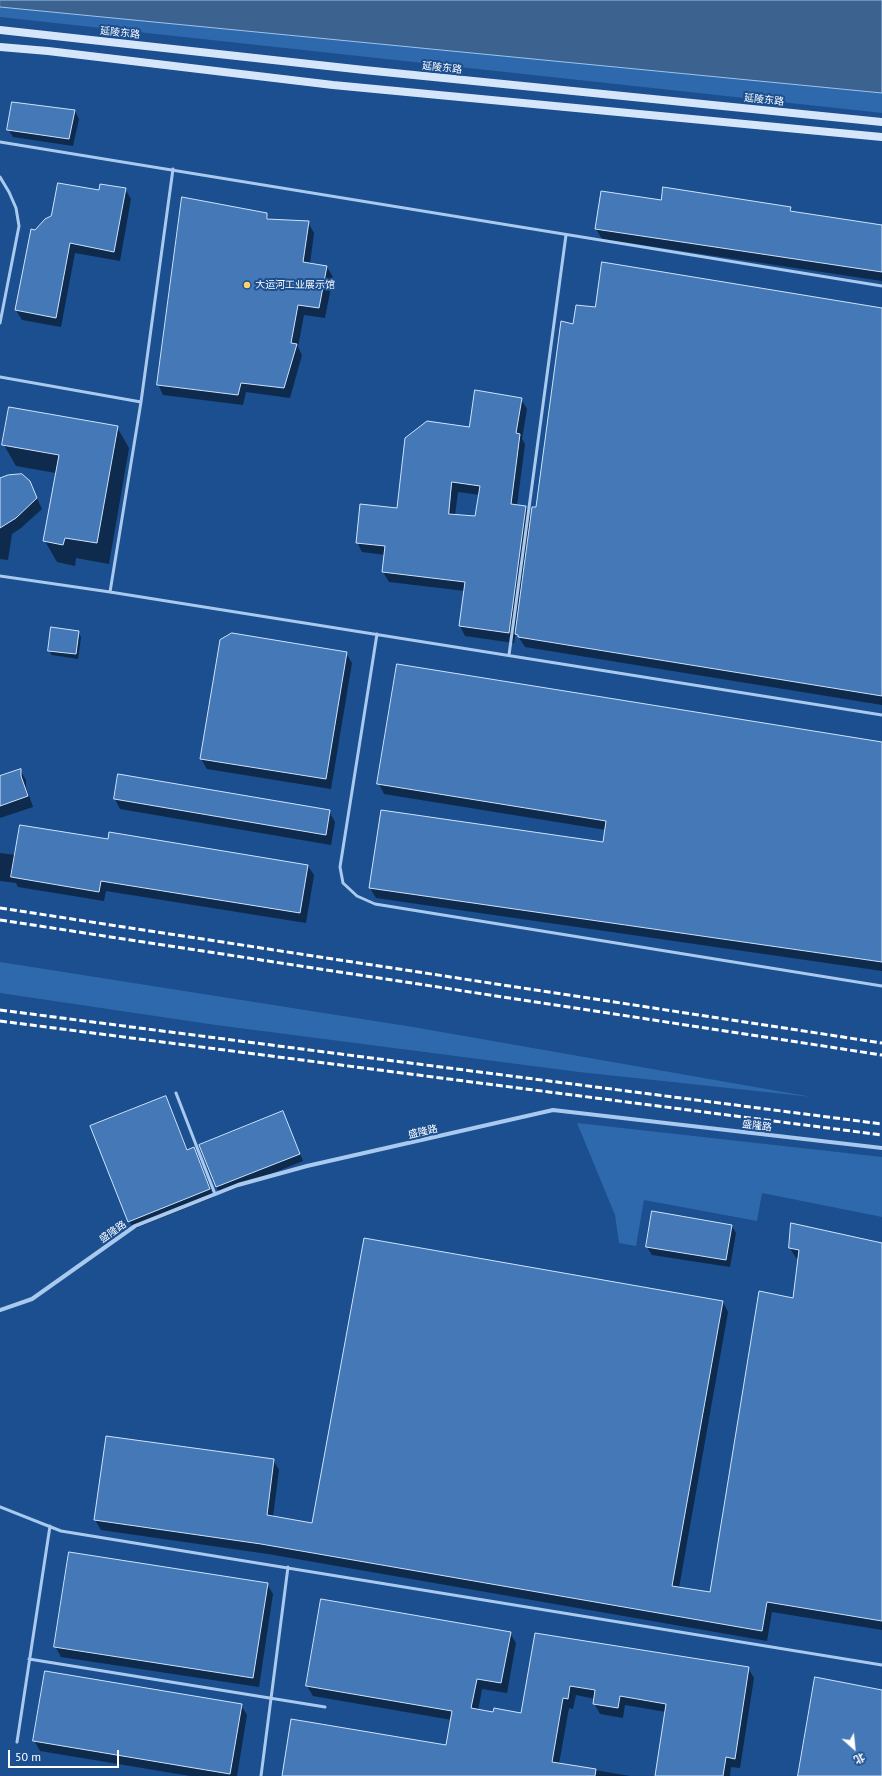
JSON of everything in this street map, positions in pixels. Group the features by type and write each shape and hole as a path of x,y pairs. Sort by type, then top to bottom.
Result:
{"main road":[{"name":"延陵东路","path":"0,30 356,69 882,122"},
{"path":"0,47 48,51 333,85 882,137"}],"street":[{"name":"盛隆路","path":"0,1310 32,1299 135,1226 238,1185 307,1166 553,1110 882,1148"}],"lane":[{"path":"0,142 173,169 882,286"},
{"path":"110,592 140,402 173,169"},
{"path":"0,177 16,208 18,226 0,323"},
{"path":"509,655 566,235"},
{"path":"0,377 140,402"},
{"path":"0,576 377,634 882,715"},
{"path":"377,634 340,867 343,882 357,896 374,904 882,986"},
{"path":"176,1092 215,1194"},
{"path":"0,1507 61,1531 882,1665"},
{"path":"17,1742 50,1526"},
{"path":"261,1776 288,1567"},
{"path":"29,1660 270,1697 325,1707"}],"shaded area":[{"path":"0,0 882,80 882,113 0,17"},
{"path":"0,0 882,0 882,93 0,7"},
{"path":"0,962 413,1027 812,1097 579,1072 216,1025 0,993"},
{"path":"577,1123 882,1157 882,1217 762,1193 757,1221 644,1200 636,1246 619,1243 615,1215"}],"building":[{"path":"12,102 75,110 69,139 7,130"},
{"path":"58,183 99,190 100,184 126,188 114,252 70,243 56,318 15,310 31,229 35,230 45,219 51,216"},
{"path":"663,187 791,207 790,211 882,225 882,272 595,229 601,191 661,200"},
{"name":"大运河工业展示馆","path":"182,197 267,213 267,219 309,221 303,262 327,266 319,308 298,305 291,343 297,344 284,388 241,383 238,395 157,385"},
{"path":"602,262 882,308 882,696 518,637 518,635 515,634 532,507 536,507 561,321 573,324 576,305 595,307"},
{"path":"475,390 522,398 516,433 520,434 511,504 526,506 509,633 459,626 465,582 382,572 385,546 356,543 360,504 397,508 405,438 427,421 469,427","holes":["452,482 480,486 475,516 449,514"]},
{"path":"9,407 118,426 97,543 65,538 63,545 43,541 59,455 2,445"},
{"path":"22,474 30,481 37,498 16,518 0,528 0,478 8,475"},
{"path":"51,627 79,631 76,654 48,651"},
{"path":"232,633 347,652 326,779 200,759 220,640"},
{"path":"397,664 882,742 882,962 369,888 381,810 603,842 606,821 377,784"},
{"path":"21,769 21,776 28,796 0,806 0,776"},
{"path":"118,774 330,810 326,835 114,799"},
{"path":"20,825 108,839 109,832 308,865 300,913 101,881 99,892 11,877"},
{"path":"166,1096 187,1150 194,1147 210,1189 128,1222 90,1126"},
{"path":"283,1111 300,1154 216,1187 199,1145"},
{"path":"652,1211 732,1225 726,1260 646,1247"},
{"path":"791,1223 882,1243 882,1621 767,1602 762,1631 261,1544 94,1520 106,1436 274,1459 267,1515 312,1523 364,1238 723,1301 672,1586 710,1592 759,1291 793,1298 799,1250 789,1248"},
{"path":"69,1552 268,1583 253,1678 54,1647"},
{"path":"321,1599 511,1632 501,1683 477,1679 471,1708 493,1712 494,1708 521,1713 535,1633 749,1667 735,1759 726,1757 723,1776 655,1776 666,1704 620,1696 618,1708 593,1704 595,1690 570,1686 568,1699 563,1698 552,1762 596,1769 595,1776 282,1776 291,1719 446,1745 452,1711 306,1686"},
{"path":"45,1671 242,1704 230,1774 33,1741"},
{"path":"815,1677 882,1690 882,1776 798,1776"}],"railway":[{"path":"0,908 882,1043"},
{"path":"0,920 882,1055"},
{"path":"0,1010 882,1124"},
{"path":"0,1021 882,1135"}],"place":[{"name":"大运河工业展示馆","path":"247,285"}]}
